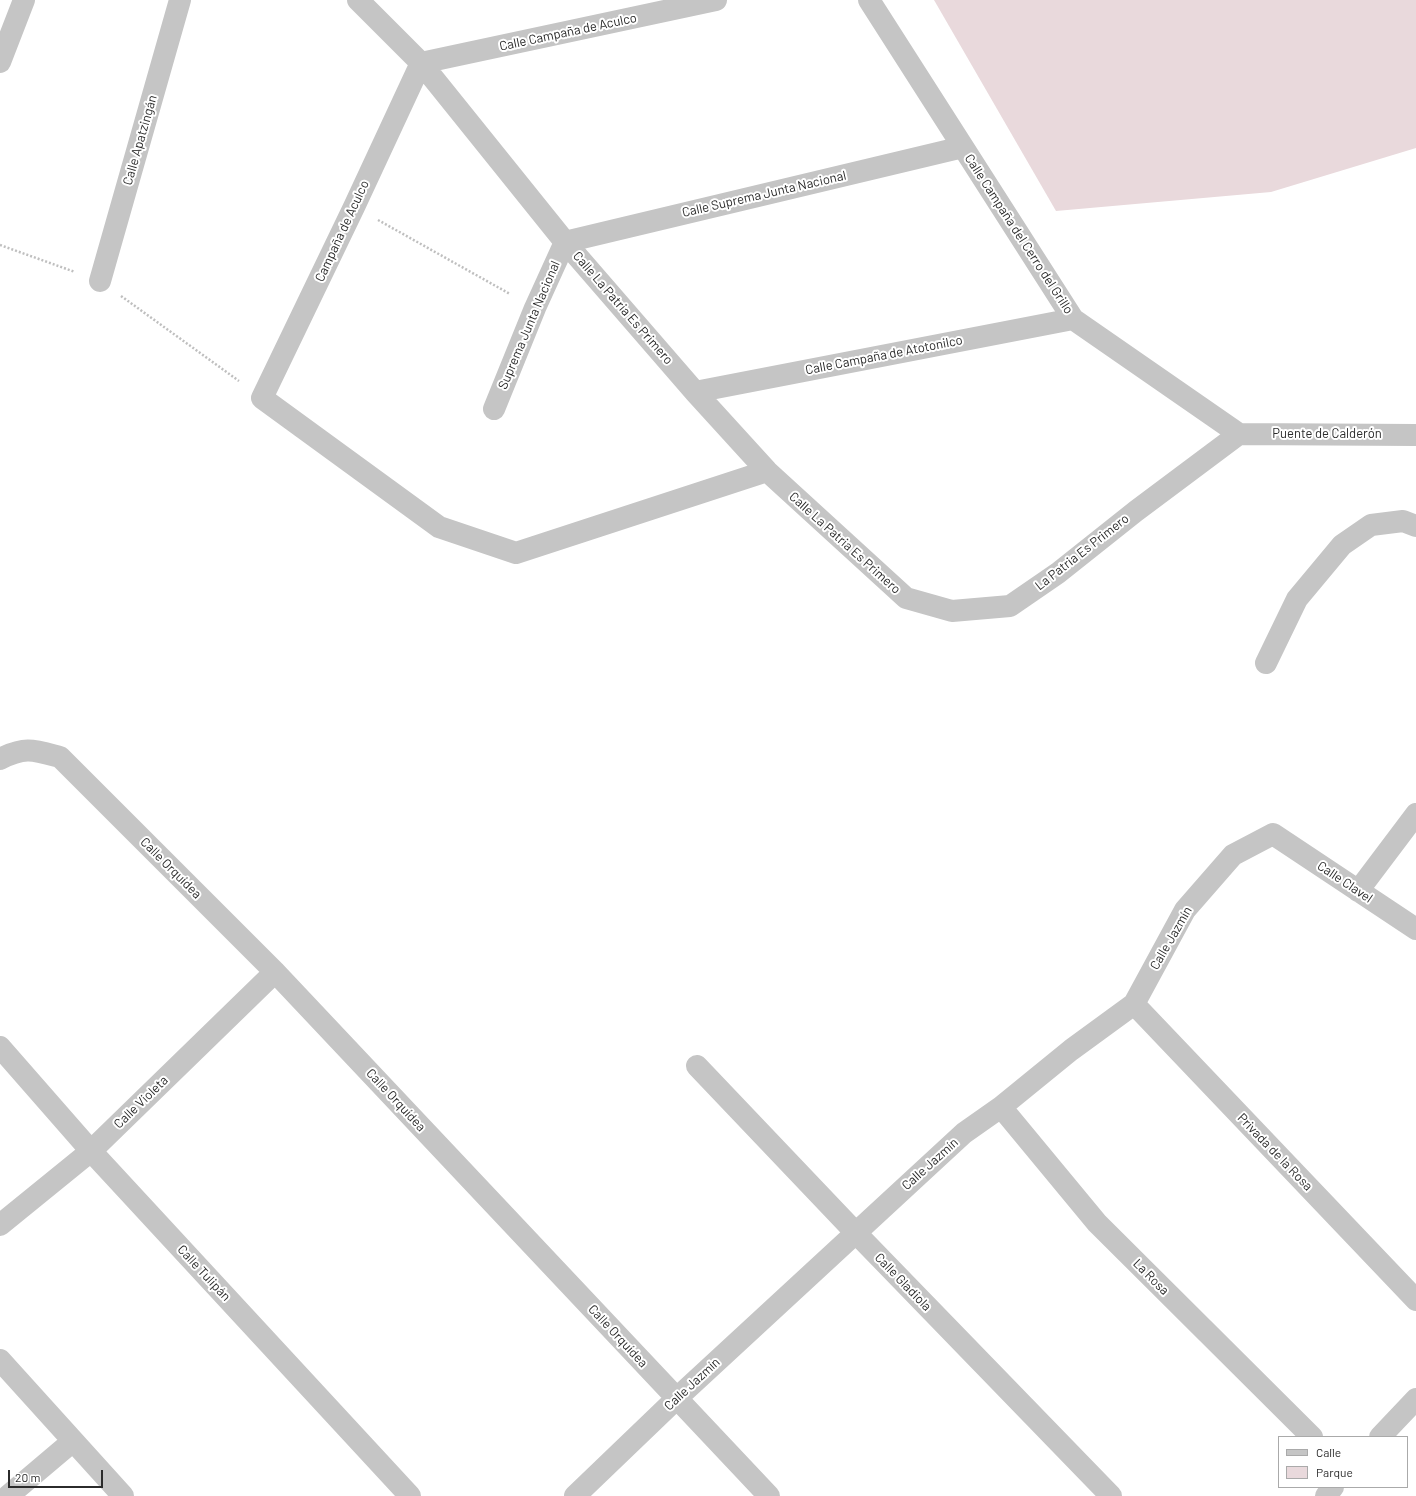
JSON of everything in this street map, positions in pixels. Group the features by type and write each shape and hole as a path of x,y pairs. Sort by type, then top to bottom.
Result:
{"street":[{"path":"0,62 24,0"},
{"name":"Calle Apatzingán","path":"100,281 180,0"},
{"name":"Calle La Patria Es Primero","path":"358,0 421,63 565,242 695,392 767,471 906,598"},
{"name":"Calle Campaña de Aculco","path":"421,63 716,0"},
{"name":"Calle Campaña del Cerro del Grillo","path":"869,0 1073,319 1239,434"},
{"name":"Campaña de Aculco","path":"262,398 354,207 421,63"},
{"name":"Calle Suprema Junta Nacional","path":"565,242 963,147"},
{"name":"Suprema Junta Nacional","path":"494,409 535,308 565,242"},
{"name":"Calle Campaña de Atotonilco","path":"695,392 1073,319"},
{"path":"262,398 439,527 516,554 767,471"},
{"name":"Puente de Calderón","path":"1239,434 1416,435"},
{"name":"La Patria Es Primero","path":"906,598 952,611 1010,606 1058,573 1136,511 1239,434"},
{"path":"1266,663 1297,599 1342,545 1371,525 1403,521 1416,526"},
{"name":"Calle Orquídea","path":"0,759 11,753 31,749 60,757 275,972 769,1496"},
{"path":"1358,891 1416,814"},
{"name":"Calle Clavel","path":"1273,834 1416,929"},
{"name":"Calle Jazmín","path":"575,1496 677,1398 855,1232 964,1133 1001,1107 1071,1050 1134,1004 1185,910 1233,854 1273,834"},
{"name":"Calle Violeta","path":"0,1225 91,1151 275,972"},
{"name":"Privada de la Rosa","path":"1134,1004 1416,1300"},
{"name":"Calle Tulipán","path":"0,1047 91,1151 410,1496"},
{"name":"Calle Gladiola","path":"697,1066 855,1232 1111,1496"},
{"name":"La Rosa","path":"1001,1107 1097,1223 1311,1436"},
{"path":"0,1360 123,1496"},
{"path":"1381,1436 1416,1399"},
{"path":"8,1496 73,1441"},
{"path":"1326,1496 1332,1488"}],"path":[{"path":"354,207 535,308"},
{"path":"0,245 100,281 262,398"}],"green space":[{"path":"934,0 1416,0 1416,148 1271,192 1056,211"}]}
